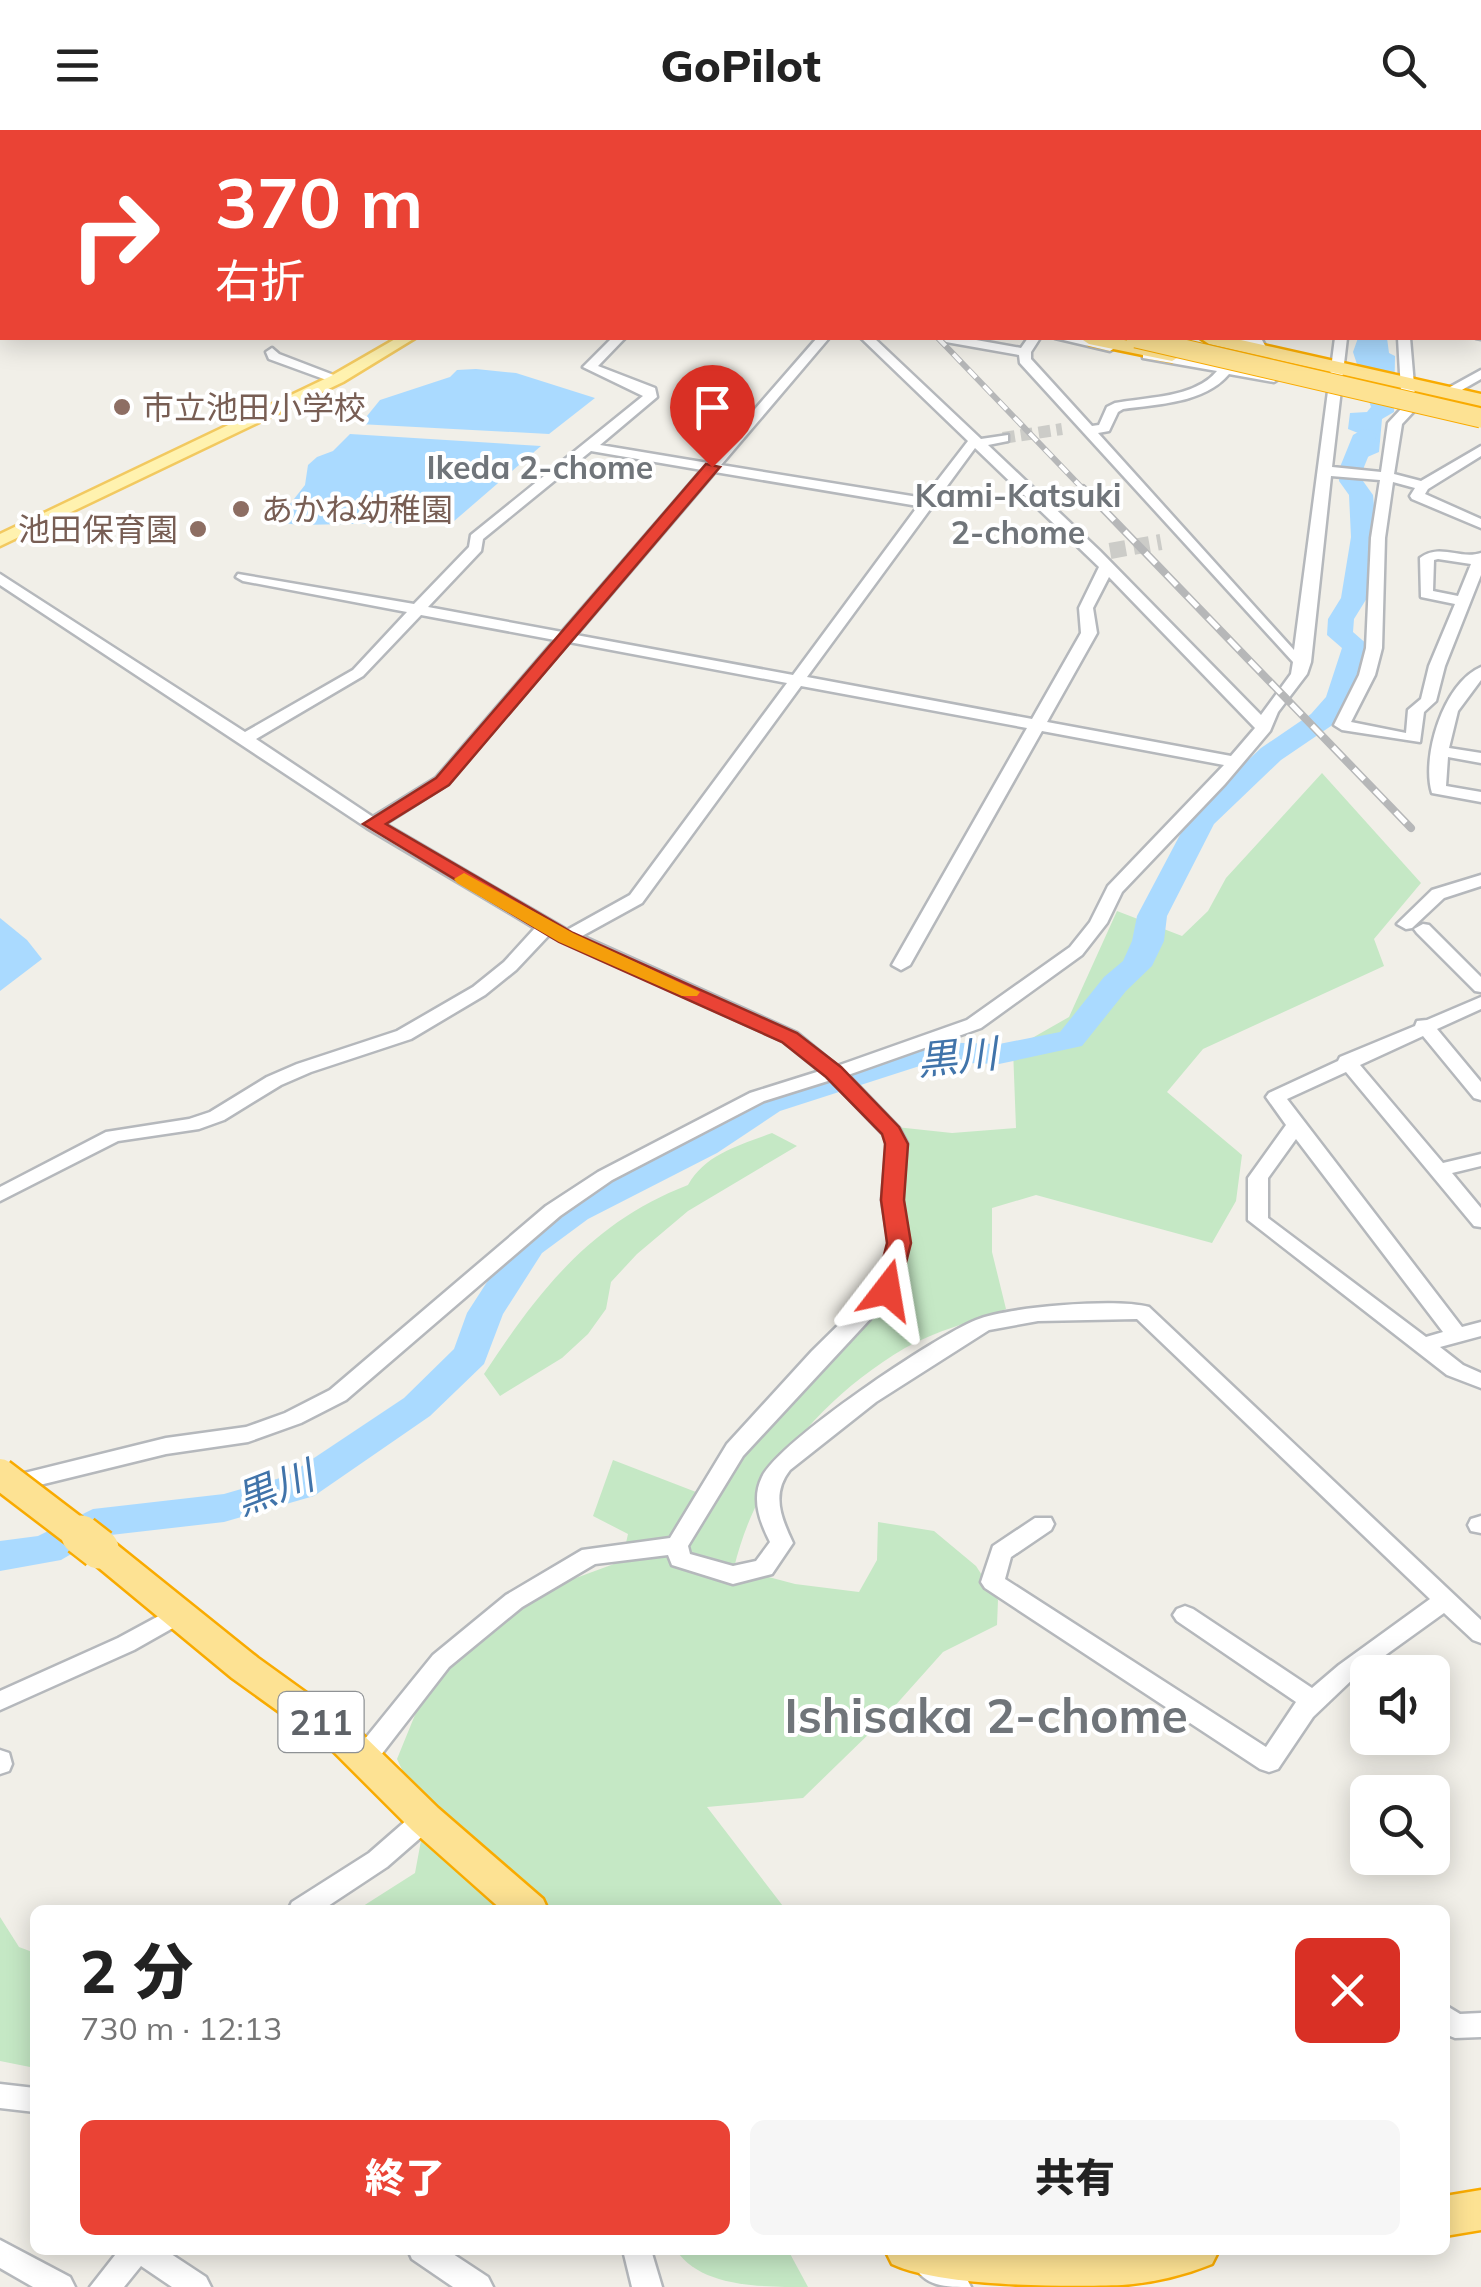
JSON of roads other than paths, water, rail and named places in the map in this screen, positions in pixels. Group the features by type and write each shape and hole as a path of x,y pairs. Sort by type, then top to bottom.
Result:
{"highway":[{"path":"1098,340 1481,428"},
{"path":"1145,340 1481,418"},
{"path":"1183,340 1481,410"},
{"path":"1246,341 1339,368 1481,400"},
{"name":"211","path":"0,1474 364,1756 425,1819 523,1905"},
{"path":"1450,2215 1481,2210"},
{"path":"931,2255 1014,2264 1124,2266 1174,2255"}],"main road":[{"path":"0,542 336,379 404,340"}],"street":[{"path":"245,739 358,673 476,548 476,538 650,397 650,391 642,386 589,367 618,340"},
{"path":"373,824 442,782 821,340"},
{"path":"870,340 1104,557 1264,728"},
{"path":"957,340 1024,352"},
{"path":"1033,340 1024,352 1025,360 1291,655 1303,662"},
{"path":"1044,340 1032,358 1044,382"},
{"path":"1071,340 1274,378"},
{"path":"0,1486 166,1446 248,1434 293,1418 338,1395 552,1211 605,1176 758,1097 898,1054 974,1024 1076,951 1098,923 1114,890 1264,728 1270,711 1299,674 1328,471 1341,340"},
{"path":"1404,340 1405,408 1395,424 1385,476 1378,538 1374,648 1367,676 1342,726 1414,739 1416,710 1428,701 1437,666 1480,559 1436,554 1427,558 1426,594 1463,601"},
{"path":"272,352 336,379"},
{"path":"1062,430 1104,428 1112,410 1120,406 1175,398 1214,382 1224,371"},
{"path":"1448,392 1481,374"},
{"path":"566,938 636,899 970,445 1003,438"},
{"path":"589,447 927,503"},
{"path":"1481,450 1424,486 1417,496 1481,524"},
{"path":"1328,471 1385,476 1424,486"},
{"path":"1161,542 1186,538"},
{"path":"901,965 1089,633 1086,608 1104,557"},
{"path":"243,576 1234,762"},
{"path":"0,578 373,824 546,927 790,1037 836,1074 875,1114 896,1144 892,1200 899,1243 887,1290 735,1450 677,1546 680,1559 733,1575 764,1568 782,1543 765,1508 773,1474 862,1399 982,1324 1056,1313 1142,1312 1481,1634"},
{"path":"1481,672 1455,696 1447,712 1439,751 1438,790 1481,797"},
{"path":"1439,751 1481,758"},
{"path":"1481,880 1438,894 1414,927 1481,987"},
{"path":"0,1194 113,1136 192,1125 217,1116 289,1074 404,1035 478,991 510,966 546,927"},
{"path":"1457,1336 1276,1097 1346,1061 1481,1002"},
{"path":"1424,1025 1481,1094"},
{"path":"1346,1061 1481,1222"},
{"path":"1296,1125 1258,1178 1258,1220 1455,1370 1481,1382"},
{"path":"1438,1170 1481,1160"},
{"path":"1422,1345 1481,1329"},
{"path":"1455,1370 1481,1367"},
{"path":"1043,1524 1001,1552 994,1582 1269,1762 1314,1702 1348,1671 1444,1600"},
{"path":"364,1756 440,1661 514,1600 590,1556 677,1546"},
{"path":"0,1701 126,1644 179,1614"},
{"path":"1185,1616 1314,1702"},
{"path":"308,1905 378,1860 425,1819"},
{"path":"1450,2022 1455,2026 1481,2025"},
{"path":"0,2096 30,2099"},
{"path":"0,2253 60,2287"},
{"path":"105,2287 134,2255"},
{"path":"147,2255 196,2287"},
{"path":"430,2255 478,2287"},
{"path":"638,2255 648,2287"},
{"path":"915,2255 956,2287"}],"water":[{"path":"1357,340 1387,340 1389,353 1395,356 1394,412 1382,419 1379,452 1358,461 1355,472 1349,471 1358,433 1348,429 1350,413 1367,412 1371,407 1353,352"},
{"path":"457,370 516,373 595,398 549,434 359,424 368,420 380,400 450,377"},
{"path":"350,434 541,446 453,522 276,522 305,485 308,465 333,451"},
{"path":"0,918 27,940 42,959 0,991"}],"waterway":[{"name":"黒川","path":"0,1556 47,1550 93,1523 224,1508 300,1486 417,1407 471,1355 485,1313 529,1245 576,1211 705,1145 768,1104 930,1052 999,1054 1071,1039 1115,984 1136,966 1148,941 1152,916 1201,820 1271,754 1321,720 1339,699 1356,646 1340,635 1341,619 1354,598 1364,537 1361,495 1351,481 1352,467 1365,435"}],"tunnel":[{"path":"1003,438 1062,429"},
{"path":"1110,551 1161,542"}],"railway":[{"path":"940,340 1085,491"},
{"path":"1083,488 1411,828"}],"place":[{"name":"市立池田小学校","path":"122,407"},
{"name":"あかね幼稚園","path":"241,509"},
{"name":"池田保育園","path":"198,529"}],"district":[{"name":"Ikeda 2-chome","path":"540,467"},
{"name":"Kami-Katsuki 2-chome","path":"1018,514"},
{"name":"Ishisaka 2-chome","path":"986,1715"}]}
